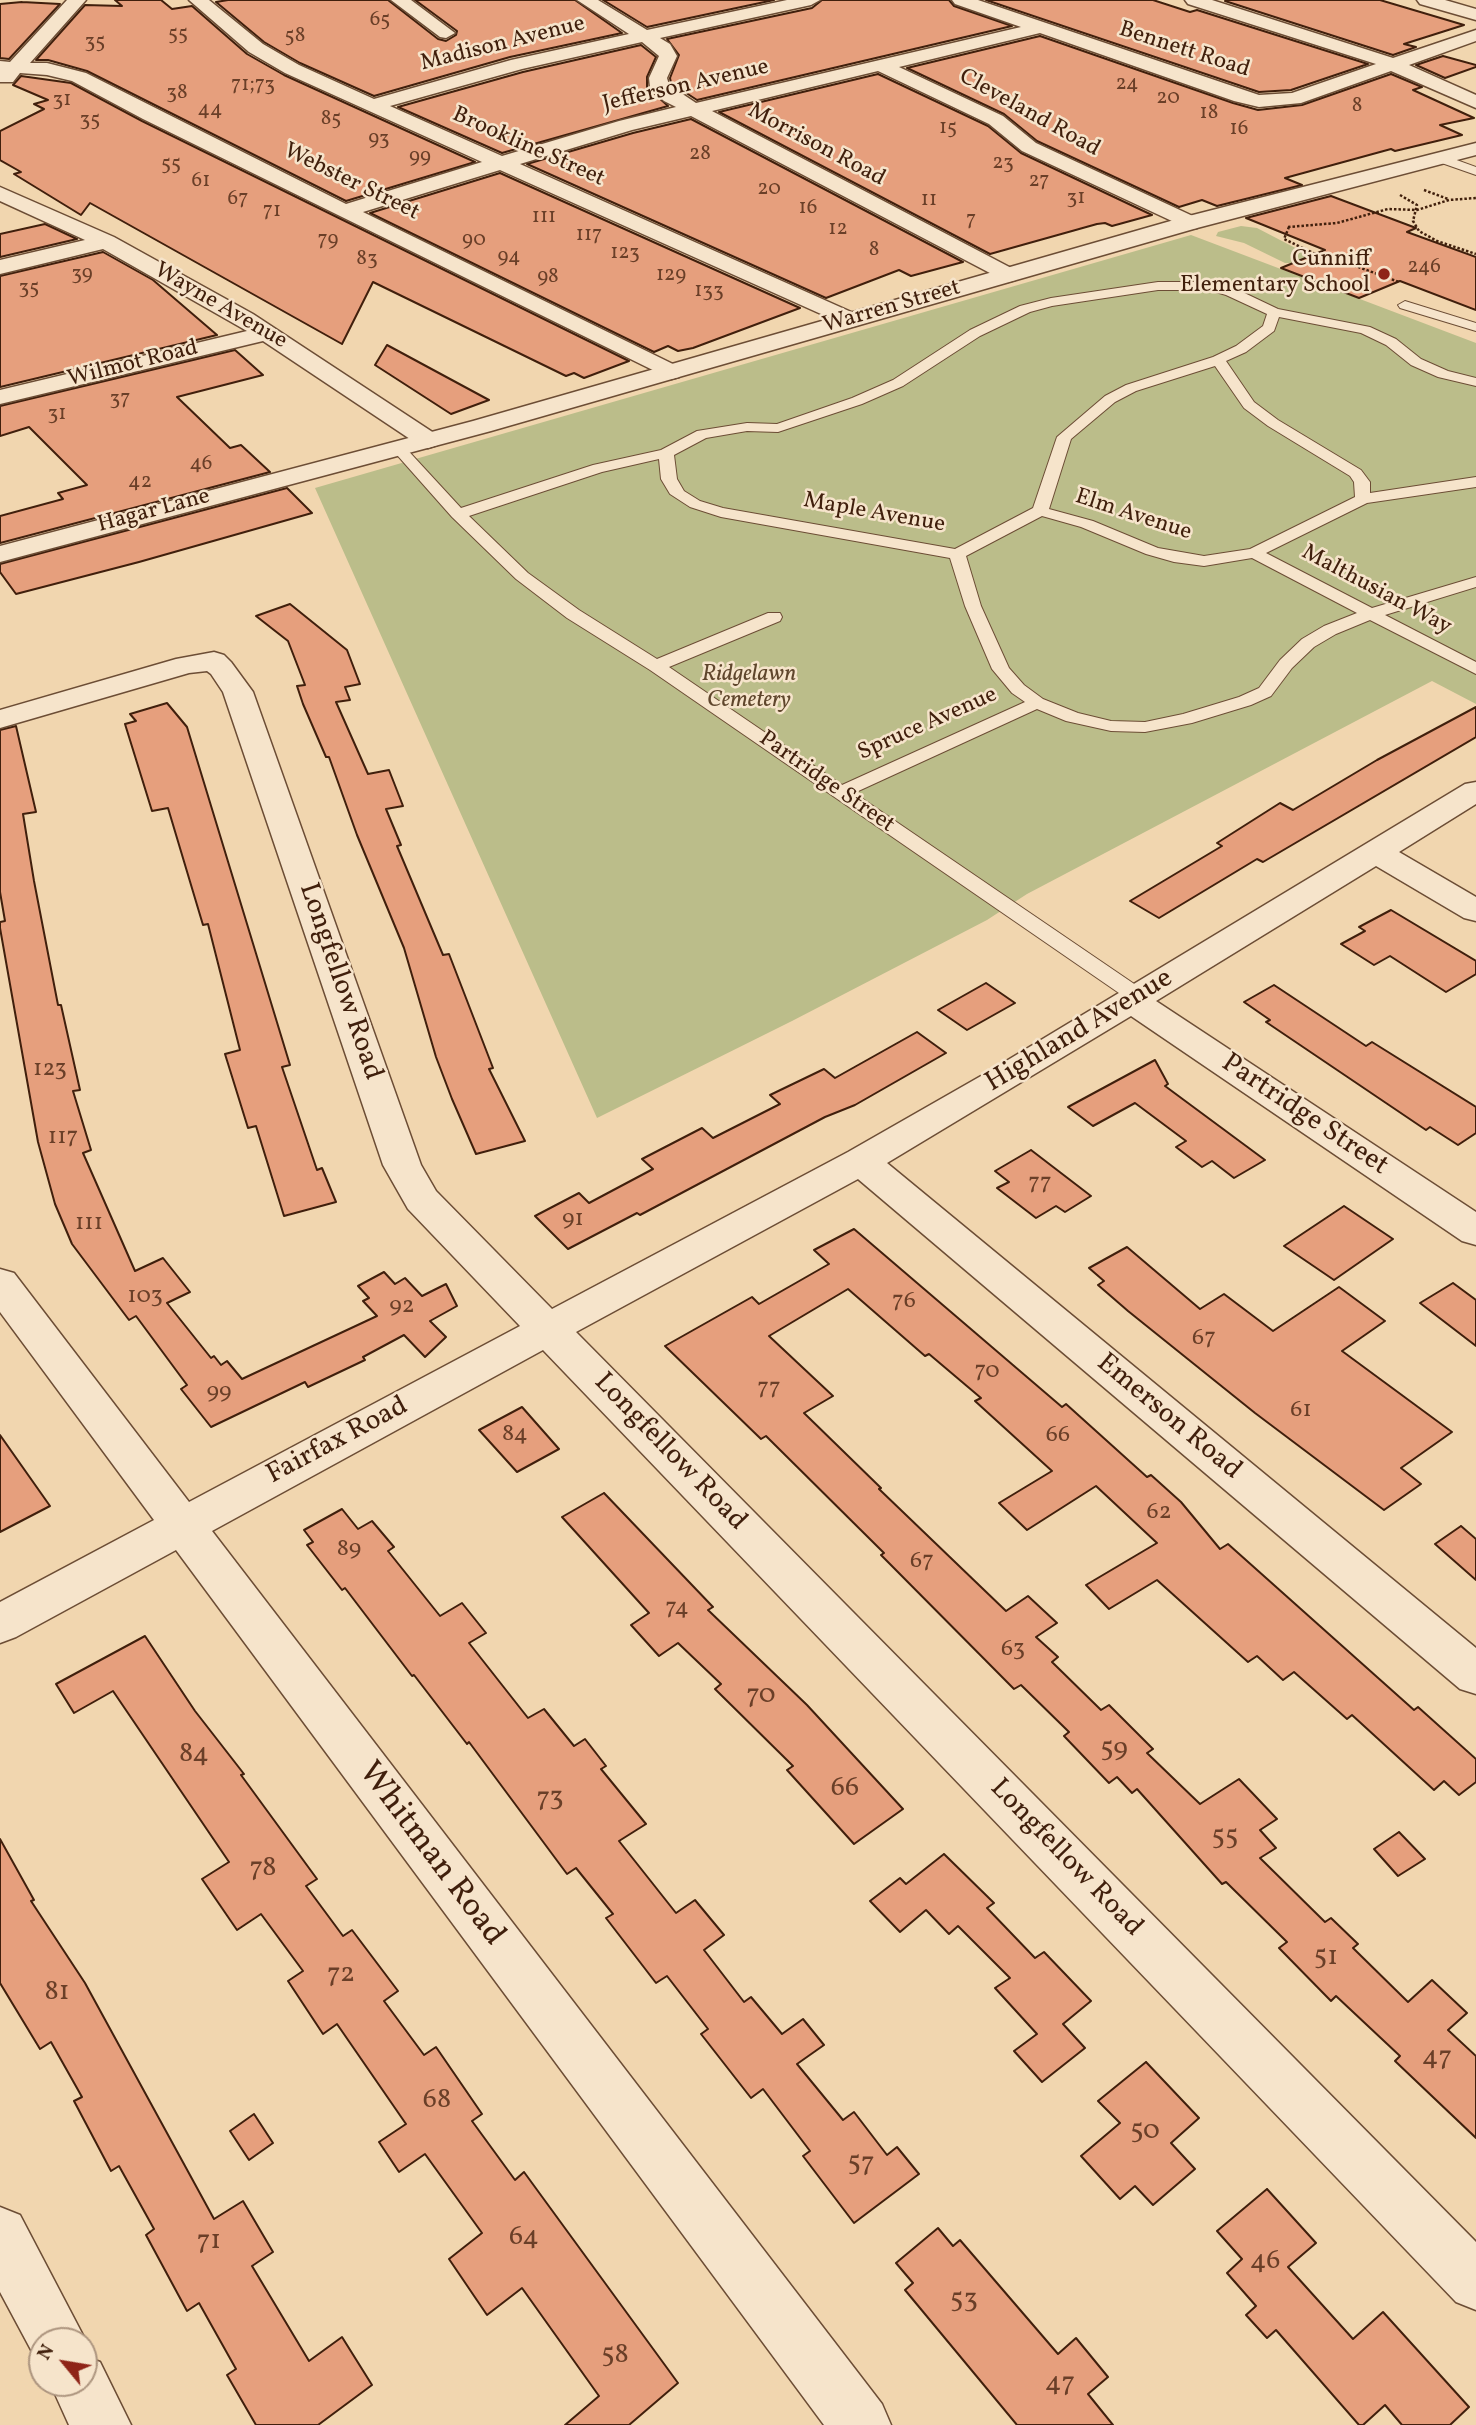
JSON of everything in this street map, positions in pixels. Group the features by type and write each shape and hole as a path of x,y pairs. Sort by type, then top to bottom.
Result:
{"street":[{"path":"0,85 9,67 77,0"},
{"name":"Brookline Street","path":"198,0 271,59 850,320"},
{"path":"400,0 446,33"},
{"path":"586,0 646,37"},
{"name":"Madison Avenue","path":"372,106 505,67 811,0"},
{"name":"Bennett Road","path":"961,0 1259,101 1294,99 1476,35"},
{"path":"1194,0 1393,64 1476,102"},
{"path":"1426,0 1476,15"},
{"name":"Jefferson Avenue","path":"347,210 587,136 1040,28"},
{"name":"Morrison Road","path":"646,37 663,48 668,56 658,78 660,87 694,110 1007,275"},
{"name":"Cleveland Road","path":"882,66 996,120 1029,147 1189,223"},
{"name":"Webster Street","path":"9,67 47,69 79,77 150,115 671,372"},
{"name":"Warren Street","path":"308,471 671,372 1189,223 1476,149"},
{"name":"Wayne Avenue","path":"0,193 106,242 267,333 428,440"},
{"path":"0,268 106,242"},
{"name":"Wilmot Road","path":"0,397 267,333"},
{"name":"Hagar Lane","path":"0,554 308,471"},
{"name":"Longfellow Road","path":"0,719 186,665 214,661 221,668 238,692 405,1172 428,1207 1476,2282"},
{"name":"Highland Avenue","path":"677,1260 861,1161 1001,1080 1476,791"},
{"path":"1377,853 1476,911"},
{"name":"Partridge Street","path":"1136,999 1476,1231"},
{"name":"Emerson Road","path":"861,1161 1476,1675"},
{"name":"Fairfax Road","path":"0,1624 677,1260"},
{"name":"Whitman Road","path":"0,1283 861,2425"},
{"path":"0,2235 49,2327"},
{"path":"86,2397 101,2425"}],"lane":[{"path":"1440,158 1476,171"},
{"path":"458,514 598,468 666,453 702,434 747,427 778,428 857,401 898,383 998,320 1051,302 1158,286 1194,284 1231,292 1274,312 1365,330 1391,342 1416,362 1443,374 1476,382"},
{"path":"1405,305 1476,327"},
{"path":"957,554 1040,511 1064,437 1110,400 1131,388 1218,360 1258,338 1269,328 1274,312"},
{"path":"1218,360 1250,405 1273,423 1356,473 1362,482 1363,499"},
{"name":"Partridge Street","path":"397,447 458,514 522,576 573,614 656,666 1136,999"},
{"name":"Maple Avenue","path":"666,453 669,479 678,494 695,504 721,512 957,554 973,606 1001,669 1018,689 1037,703 1072,717 1111,726 1146,727 1186,719 1265,692 1286,664 1308,643 1370,614 1476,582"},
{"name":"Elm Avenue","path":"1040,511 1087,524 1174,557 1204,561 1254,553 1363,499 1476,482"},
{"name":"Malthusian Way","path":"1254,553 1476,669"},
{"path":"656,666 774,617"},
{"name":"Spruce Avenue","path":"839,793 1037,703"}],"path":[{"path":"1404,196 1416,203 1414,225 1424,234 1476,254"},
{"path":"1278,226 1337,223 1388,209 1417,210 1449,200 1476,198"},
{"path":"1289,227 1284,239 1323,259 1336,264 1342,261 1398,282 1403,280"}],"green space":[{"path":"1241,226 1257,228 1305,253 1308,258 1297,263 1285,263 1244,243 1216,236 1218,232"},
{"name":"Ridgelawn Cemetery","path":"1191,235 1476,343 1476,704 1432,681 1027,894 987,920 597,1118 315,488"}],"building":[{"path":"115,0 161,0 172,9 192,6 247,54 284,75 475,162 346,201 87,71 48,60 36,60 85,5 122,6"},
{"path":"388,0 438,39 446,41 456,35 457,31 415,0 575,0 622,33 510,57 374,96 300,63 264,42 216,2"},
{"path":"603,0 774,0 647,27"},
{"path":"822,0 949,0 954,6 1012,26 697,100 671,83 670,78 679,55 667,39 812,8"},
{"path":"986,0 1153,0 1190,12 1197,10 1368,64 1291,90 1259,92"},
{"path":"1380,0 1464,25 1404,44 1416,47 1393,55 1225,1"},
{"path":"0,4 60,4 9,59 0,58"},
{"path":"1040,36 1258,110 1302,105 1391,74 1422,87 1413,90 1474,118 1440,125 1462,135 1395,151 1391,149 1285,178 1302,185 1217,206 1202,200 1179,207 1037,141 1004,114 907,68"},
{"path":"641,45 656,57 647,77 647,87 668,106 502,153 398,107 523,72"},
{"path":"1443,56 1476,67 1445,78 1416,65"},
{"path":"878,74 988,126 1021,153 1152,215 1112,226 1097,224 990,254 719,112"},
{"path":"21,76 71,83 142,121 629,361 584,378 574,373 566,376 373,282 342,344 90,203 81,215 14,174 21,172 0,160 0,131 44,109 34,104 48,100 13,85"},
{"path":"691,119 963,262 911,276 899,270 826,298 527,164"},
{"path":"500,173 800,308 693,348 678,351 668,346 654,352 370,213"},
{"path":"1331,196 1416,228 1407,232 1476,257 1476,310 1400,281 1359,298 1281,268 1325,250 1246,218"},
{"path":"45,224 77,239 0,257 0,234"},
{"path":"103,252 153,280 217,335 0,387 0,276"},
{"path":"387,345 489,400 451,414 375,365"},
{"path":"235,350 263,375 177,397 230,448 241,445 270,472 0,543 0,516 63,499 58,493 87,485 29,427 0,436 0,406"},
{"path":"287,488 312,513 16,594 0,572 0,564"},
{"path":"290,604 347,650 360,684 345,687 350,700 336,702 368,774 389,770 403,806 386,809 401,845 397,846 443,955 449,954 493,1068 489,1069 525,1141 476,1154 436,1057 404,948 357,835 329,757 326,757 303,704 297,686 305,685 288,641 256,616"},
{"path":"167,703 187,727 290,1065 282,1067 317,1170 322,1168 336,1202 284,1216 256,1126 248,1128 225,1054 240,1050 208,924 203,925 168,808 152,811 125,724 136,721 130,714"},
{"path":"1476,707 1476,737 1263,862 1257,859 1159,918 1130,901 1222,846 1217,843 1280,803 1293,810 1377,760"},
{"path":"16,726 36,812 23,814 34,881 58,1005 61,1005 80,1090 73,1091 91,1150 83,1153 135,1271 163,1258 190,1292 167,1303 211,1358 214,1356 221,1365 227,1361 242,1379 377,1316 363,1301 369,1298 358,1286 384,1272 395,1284 405,1278 422,1296 446,1284 457,1306 430,1321 446,1337 425,1357 404,1335 363,1357 365,1360 308,1387 305,1382 211,1427 181,1389 187,1385 136,1316 129,1320 72,1244 55,1204 38,1142 0,928 0,922 5,921 0,892 0,730"},
{"path":"1391,910 1476,961 1476,974 1446,992 1390,956 1374,965 1341,944 1365,931 1359,927"},
{"path":"986,983 1015,1003 967,1030 938,1010"},
{"path":"1274,985 1366,1046 1372,1042 1476,1107 1476,1133 1458,1145 1430,1127 1426,1130 1266,1022 1270,1020 1244,1002"},
{"path":"917,1032 946,1053 855,1105 825,1117 640,1215 637,1213 568,1249 535,1216 579,1193 589,1203 653,1169 642,1159 702,1128 713,1138 780,1104 770,1095 824,1069 835,1078"},
{"path":"1155,1060 1168,1084 1165,1086 1265,1160 1234,1178 1212,1161 1202,1167 1176,1147 1186,1141 1135,1103 1093,1126 1068,1107"},
{"path":"1031,1150 1091,1196 1065,1212 1056,1206 1036,1218 997,1188 1009,1182 995,1171"},
{"path":"1344,1206 1393,1239 1334,1280 1284,1246"},
{"path":"854,1229 1062,1407 1066,1404 1147,1477 1151,1475 1181,1502 1220,1549 1228,1544 1414,1710 1418,1707 1476,1759 1476,1782 1459,1795 1444,1781 1434,1790 1352,1715 1347,1719 1294,1672 1283,1680 1257,1656 1248,1662 1157,1580 1109,1609 1086,1585 1157,1543 1096,1486 1027,1530 999,1503 1052,1471 975,1401 981,1398 929,1354 925,1356 848,1289 769,1336 833,1396 804,1413 1006,1611 1028,1596 1057,1623 1036,1637 1058,1657 1052,1662 1101,1710 1109,1705 1153,1749 1147,1753 1200,1804 1239,1779 1277,1819 1260,1830 1276,1848 1260,1858 1325,1922 1331,1918 1358,1944 1353,1948 1408,2002 1432,1980 1467,2013 1448,2030 1476,2056 1476,2138 1395,2061 1400,2056 1336,1996 1331,2001 1279,1948 1287,1942 1226,1882 1222,1884 1137,1789 1132,1793 1117,1777 1109,1783 1064,1736 1069,1732 1021,1685 1014,1689 881,1555 884,1553 766,1436 761,1439 665,1346 752,1297 759,1304 829,1264 814,1250"},
{"path":"1127,1247 1200,1309 1224,1294 1273,1331 1339,1287 1385,1321 1342,1351 1452,1432 1401,1468 1421,1484 1384,1510 1255,1413 1128,1311 1098,1285 1104,1281 1089,1268"},
{"path":"1453,1283 1476,1300 1476,1346 1420,1303"},
{"path":"522,1407 559,1449 517,1472 479,1430"},
{"path":"0,1435 50,1506 0,1532"},
{"path":"604,1493 713,1607 708,1610 807,1705 903,1809 854,1844 787,1770 793,1766 715,1689 721,1684 678,1643 659,1656 631,1625 649,1613 562,1517"},
{"path":"342,1509 358,1529 372,1521 394,1547 388,1551 440,1616 462,1603 486,1633 469,1643 528,1718 544,1709 574,1746 585,1739 606,1766 601,1769 646,1824 619,1841 676,1913 695,1900 724,1935 704,1950 744,2002 751,1997 782,2034 803,2019 824,2045 797,2064 843,2120 854,2112 887,2155 897,2147 919,2174 854,2223 803,2156 810,2151 763,2089 751,2098 701,2034 708,2029 667,1976 656,1983 606,1918 613,1914 576,1868 567,1874 469,1742 467,1744 345,1588 342,1590 307,1545 313,1542 304,1530"},
{"path":"1461,1526 1476,1539 1476,1580 1435,1544"},
{"path":"145,1636 195,1711 244,1774 241,1775 317,1879 306,1886 343,1936 352,1930 398,1991 384,2001 424,2055 436,2047 482,2114 472,2121 515,2180 524,2172 678,2383 629,2425 565,2425 599,2396 522,2288 487,2315 449,2259 482,2233 425,2154 399,2172 379,2142 406,2124 337,2024 323,2034 288,1981 303,1971 261,1914 237,1930 202,1879 229,1862 113,1691 74,1713 56,1684"},
{"path":"1399,1832 1425,1859 1398,1876 1374,1849"},
{"path":"0,1839 34,1900 31,1901 85,1983 214,2219 243,2201 273,2252 252,2266 309,2361 342,2337 372,2385 318,2425 256,2425 227,2375 236,2369 199,2303 187,2311 146,2235 154,2229 119,2166 111,2171 74,2101 82,2097 51,2042 40,2049 0,1983"},
{"path":"944,1854 994,1903 987,1908 1035,1958 1044,1952 1091,2001 1063,2024 1085,2048 1042,2082 1014,2051 1037,2034 995,1988 1010,1978 958,1926 949,1934 926,1910 900,1932 870,1901 900,1878 906,1884"},
{"path":"1146,2062 1199,2118 1171,2143 1195,2169 1153,2205 1135,2186 1120,2199 1081,2156 1120,2123 1098,2101"},
{"path":"254,2114 273,2143 249,2160 230,2131"},
{"path":"1267,2189 1316,2243 1288,2267 1353,2339 1383,2312 1469,2407 1450,2425 1402,2425 1385,2405 1363,2425 1359,2425 1276,2330 1267,2338 1246,2315 1256,2306 1227,2273 1242,2259 1217,2231"},
{"path":"938,2228 953,2246 960,2240 1058,2354 1076,2338 1108,2377 1088,2394 1113,2425 1017,2425 905,2290 913,2283 896,2263"}],"place":[{"name":"Cunniff Elementary School","path":"1384,274"}]}
